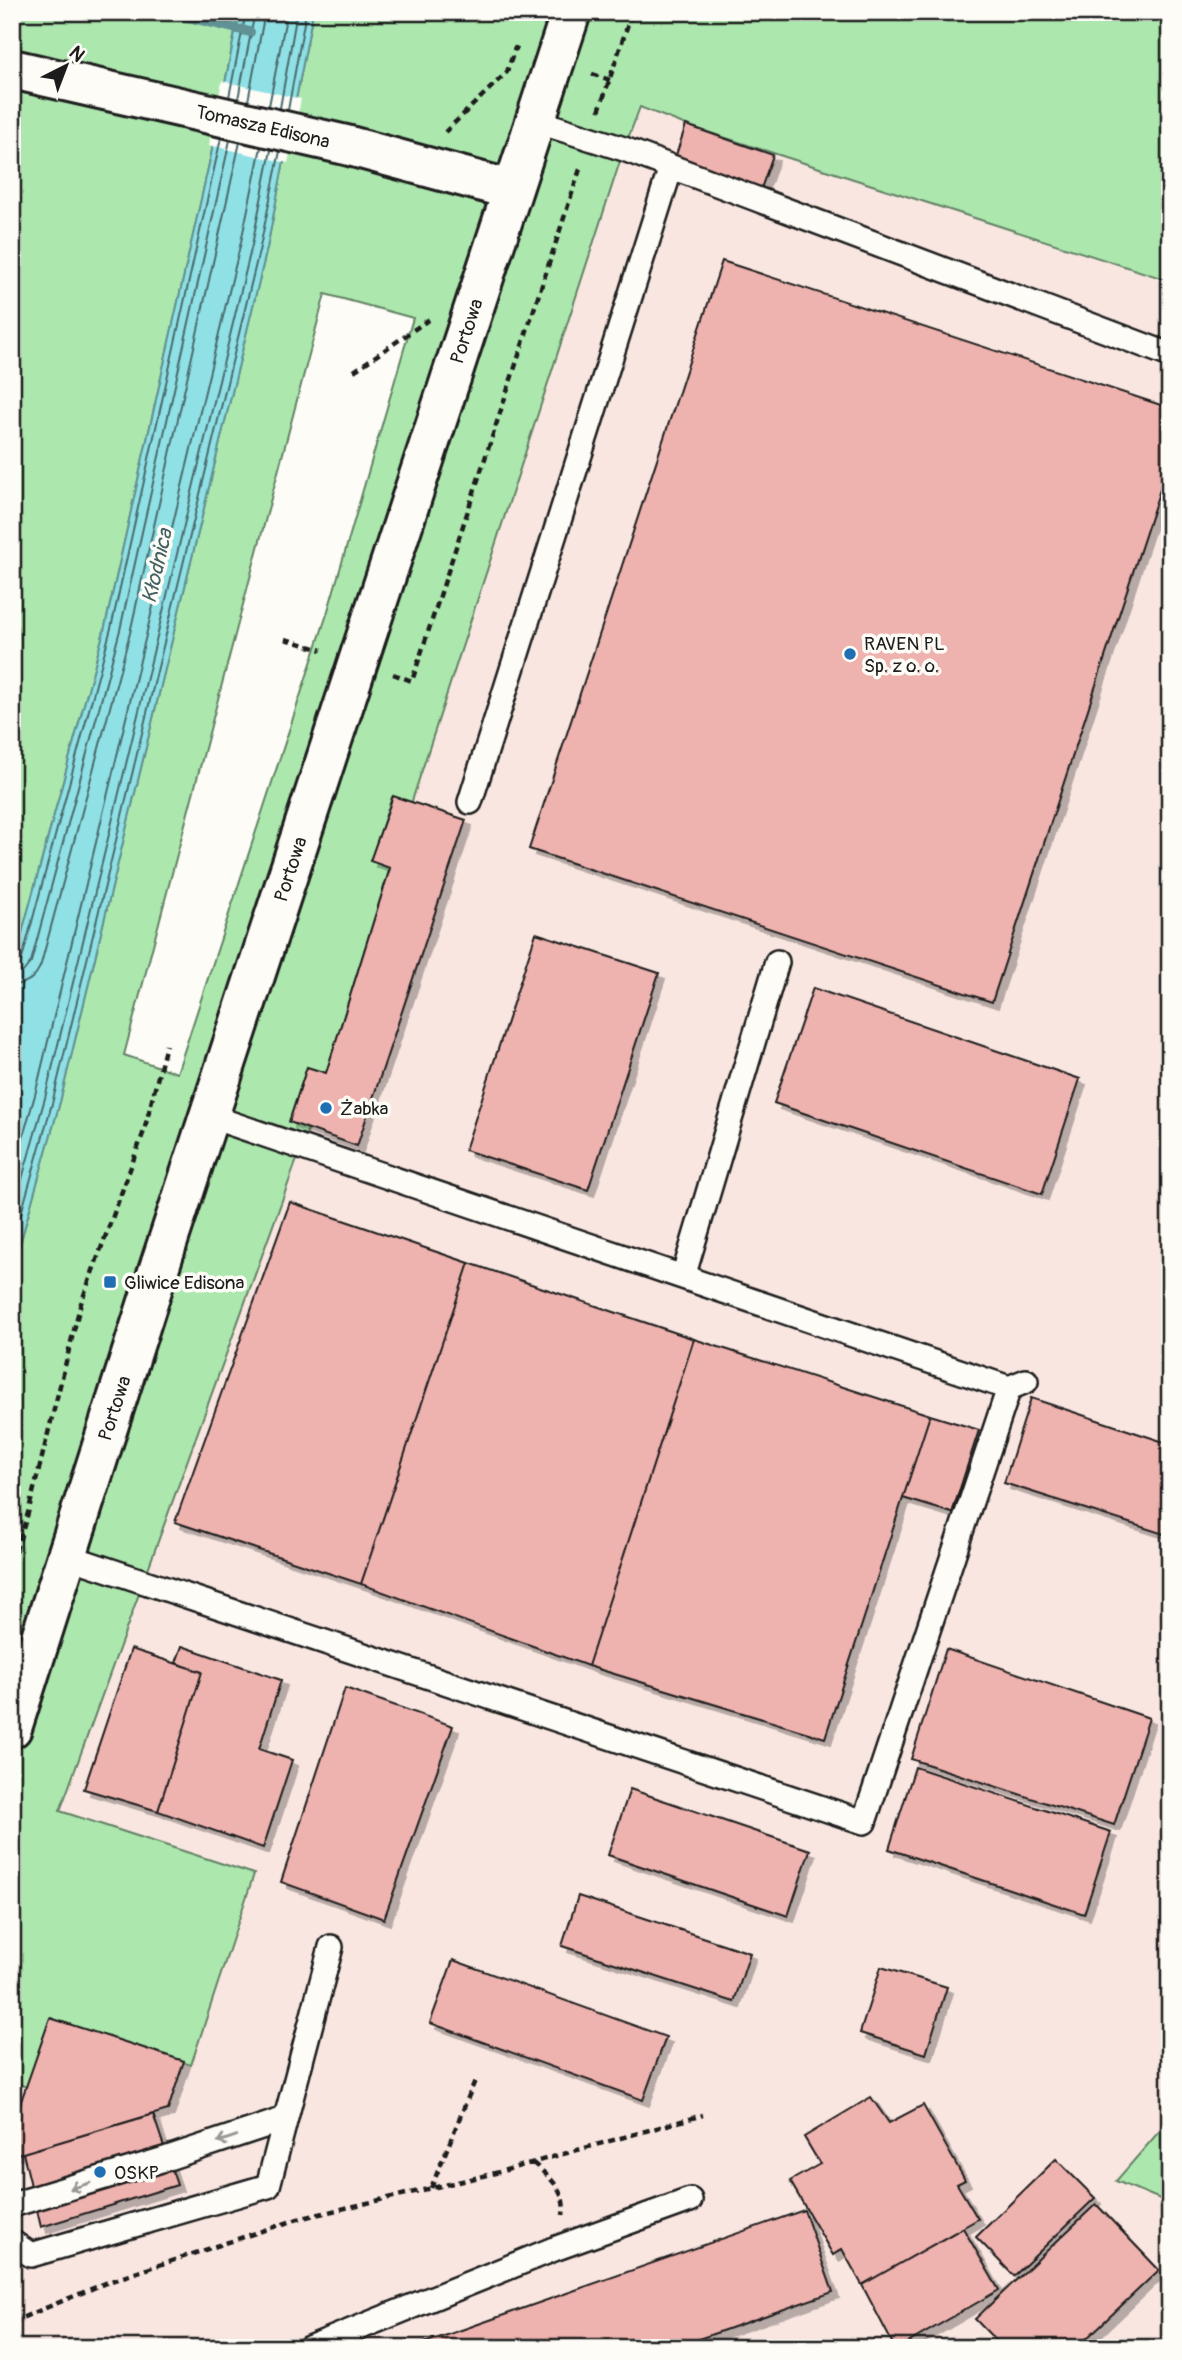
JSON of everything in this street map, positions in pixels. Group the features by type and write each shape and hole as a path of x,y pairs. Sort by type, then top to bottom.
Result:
{"street":[{"name":"Portowa","path":"12,1728 209,1116 572,12"},
{"name":"Tomasza Edisona","path":"12,69 346,145 512,190"}],"lane":[{"path":"536,121 671,167 1170,355"},
{"path":"470,802 671,167"},
{"path":"683,1277 777,962"},
{"path":"67,1556 864,1822 1017,1385 683,1277 209,1116"},
{"path":"12,2242 32,2255 268,2186 331,1947"},
{"path":"12,2205 181,2154 285,2119"},
{"path":"309,2348 554,2249 690,2200"}],"path":[{"path":"412,681 632,12"},
{"path":"439,138 507,72 515,48"},
{"path":"354,371 432,317"},
{"path":"12,1563 29,1513 80,1306 144,1130 166,1045"},
{"path":"431,2188 476,2078"},
{"path":"12,2322 108,2283 298,2218 533,2163 703,2115"},
{"path":"533,2163 553,2181 565,2202 562,2227 554,2249"}],"shaded area":[{"path":"640,107 686,125 1170,281 1170,2119 1116,2181 1170,2203 1170,2313 1159,2348 12,2348 12,1960 60,1812 308,1129 289,1122 307,1067 325,1073 370,861 393,796 411,803"}],"green space":[{"path":"12,12 239,12 211,155 105,627 12,970"},
{"path":"313,12 1170,12 1170,281 686,125 640,107 411,804 392,797 371,860 390,868 326,1073 307,1067 289,1122 308,1129 60,1811 254,1874 191,2065 50,2018 27,2087 12,2082 12,1272 60,1102 267,248","holes":["325,294 413,318 327,614 177,1073 124,1055"]},
{"path":"1170,2119 1170,2203 1116,2181"}],"water":[{"name":"Kłodnica","path":"239,12 313,12 267,248 60,1102 12,1272 12,970 105,627 211,155"}],"pier":[{"path":"222,81 301,99 288,163 209,145"}],"building":[{"path":"686,125 773,155 759,194 673,164"},
{"name":"RAVEN PL Sp. z o. o.","path":"722,261 1170,408 1170,459 992,1002 529,849"},
{"path":"393,796 466,820 357,1146 289,1122 307,1067 326,1073 390,868 370,861"},
{"path":"536,933 659,973 588,1190 465,1150"},
{"path":"813,988 1080,1079 1042,1194 774,1103"},
{"path":"290,1202 469,1263 361,1584 175,1522"},
{"path":"469,1263 694,1339 588,1666 361,1584"},
{"path":"694,1339 930,1415 825,1738 588,1666"},
{"path":"1031,1398 1170,1444 1170,1536 1004,1483"},
{"path":"930,1415 979,1430 952,1513 903,1498"},
{"path":"182,1646 281,1680 259,1749 292,1760 263,1848 158,1811 202,1672 176,1663"},
{"path":"131,1649 202,1672 158,1811 84,1789"},
{"path":"946,1649 1149,1718 1114,1825 911,1759"},
{"path":"345,1688 453,1726 384,1919 281,1882"},
{"path":"915,1767 1111,1832 1084,1914 889,1849"},
{"path":"630,1789 810,1850 788,1916 608,1855"},
{"path":"578,1896 750,1953 734,2002 562,1946"},
{"path":"453,1960 666,2037 643,2100 430,2023"},
{"path":"881,1967 947,1987 926,2054 860,2033"},
{"path":"50,2018 184,2061 168,2110 12,2154 12,2127"},
{"path":"871,2097 889,2123 923,2105 965,2180 957,2184 978,2219 862,2285 842,2249 833,2255 790,2181 820,2164 804,2137"},
{"name":"OSKP","path":"153,2114 177,2185 41,2227 23,2153"},
{"path":"1056,2159 1095,2198 1014,2276 976,2237"},
{"path":"1096,2204 1159,2270 1086,2339 1095,2348 1003,2348 975,2319"},
{"path":"804,2210 833,2292 673,2348 410,2348"},
{"path":"963,2228 999,2290 895,2348 862,2285"}],"waterway":[{"path":"167,12 250,32"}],"place":[{"name":"RAVEN PL Sp. z o. o.","path":"850,654"},
{"name":"Żabka","path":"326,1108"},
{"name":"Gliwice Edisona","path":"110,1282"},
{"name":"OSKP","path":"100,2172"}]}
